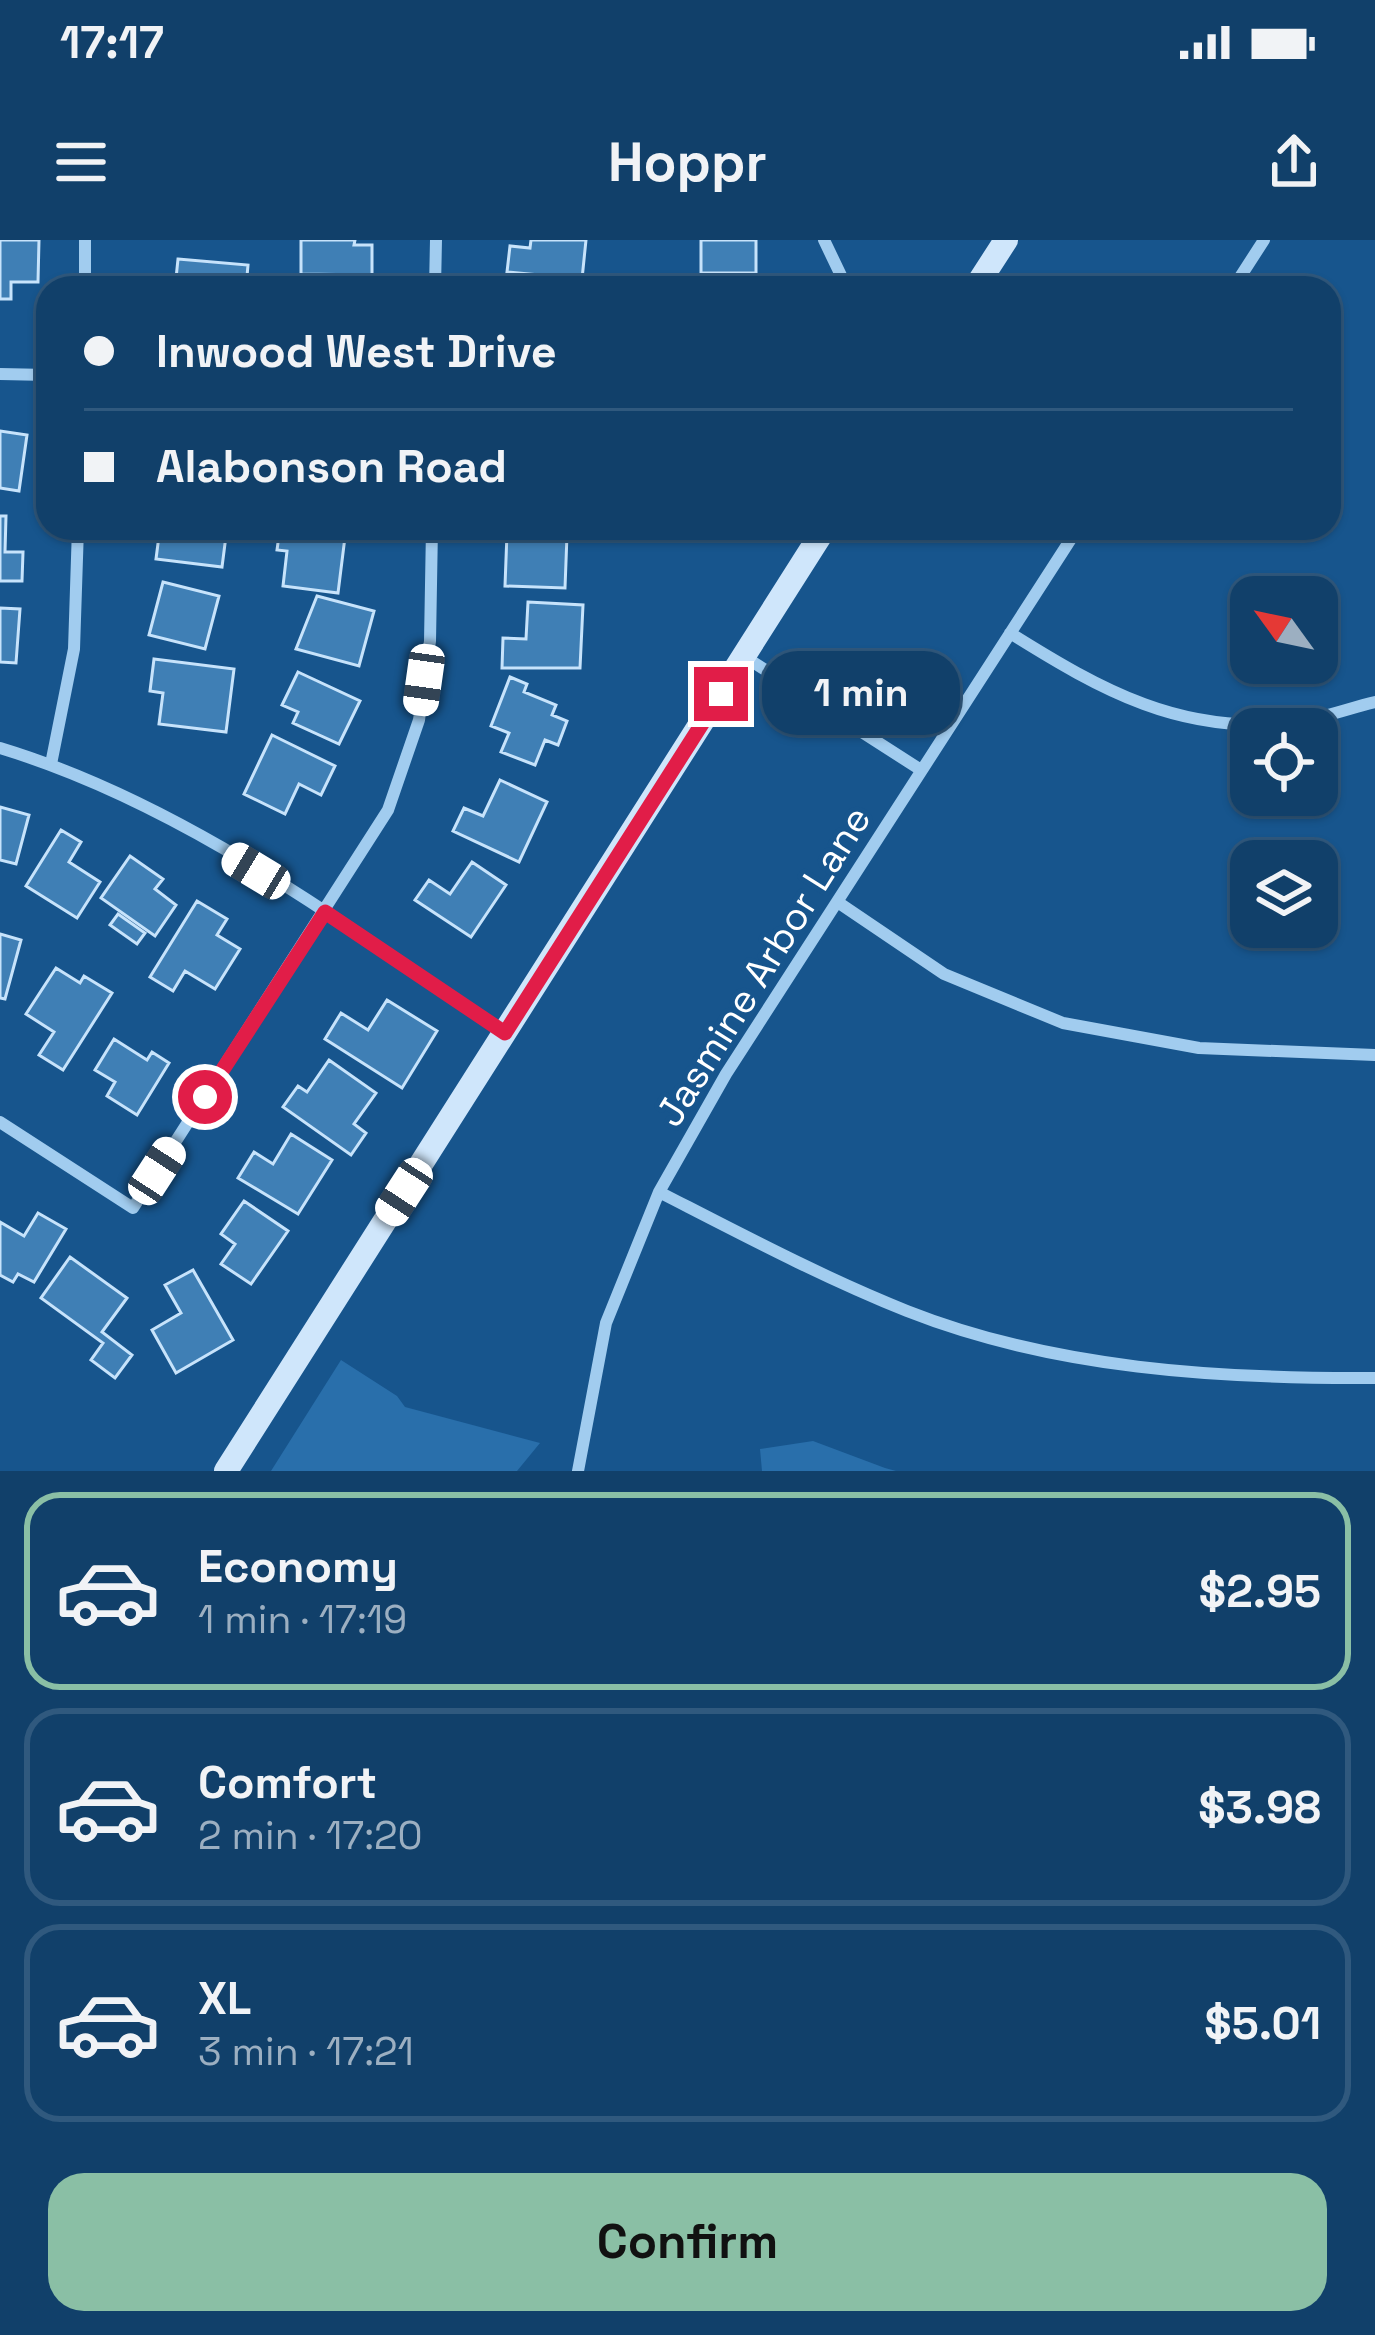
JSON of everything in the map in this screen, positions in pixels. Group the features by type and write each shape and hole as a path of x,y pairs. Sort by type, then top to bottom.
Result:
{"street":[{"path":"85,240 85,276"},
{"path":"435,276 436,240"},
{"path":"824,240 841,276"},
{"path":"983,276 1006,240"},
{"path":"1241,276 1264,240"},
{"path":"0,374 36,375"},
{"path":"51,764 74,649 78,540"},
{"path":"0,1122 133,1208 388,810 418,720 430,641 432,540"},
{"path":"226,1471 818,540"},
{"name":"Jasmine Arbor Lane","path":"578,1471 606,1323 659,1192 726,1074 1070,540"},
{"path":"1010,634 1096,686 1186,721 1294,722 1375,702"},
{"path":"745,657 921,770"},
{"path":"0,748 51,764 154,810 325,912 505,1033"},
{"path":"839,903 944,974 1063,1023 1199,1048 1375,1055"},
{"path":"659,1192 774,1251 910,1312 1038,1350 1171,1370 1278,1379 1375,1378"}],"shaded area":[{"path":"341,1360 397,1396 405,1407 540,1443 517,1471 271,1471"},
{"path":"813,1441 896,1471 762,1471 760,1449"}],"building":[{"path":"0,240 39,240 36,282 11,282 11,299 0,299"},
{"path":"301,240 355,240 354,245 372,245 372,275 301,274"},
{"path":"531,240 586,240 582,276 507,272 510,246 530,248"},
{"path":"701,240 756,240 756,273 701,273"},
{"path":"178,259 248,265 247,276 176,276"},
{"path":"0,431 27,435 19,491 0,488"},
{"path":"0,516 6,516 5,552 23,552 22,581 0,581"},
{"path":"158,540 225,540 222,567 156,559"},
{"path":"278,540 345,540 338,593 283,586 287,551 277,550"},
{"path":"507,540 567,540 565,588 505,586"},
{"path":"163,582 219,596 205,649 149,635"},
{"path":"317,596 374,611 359,666 296,649"},
{"path":"528,602 583,605 580,668 502,668 503,638 526,639"},
{"path":"0,608 20,609 16,663 0,662"},
{"path":"154,659 234,669 226,732 159,724 163,693 150,691"},
{"path":"298,672 360,701 339,744 293,723 298,712 282,705"},
{"path":"510,677 527,684 524,692 556,705 552,715 567,721 558,745 545,740 535,765 501,752 509,733 491,726"},
{"path":"272,735 335,766 321,795 299,784 285,814 244,794"},
{"path":"500,780 547,802 519,862 453,831 464,808 483,816"},
{"path":"0,807 29,815 16,864 0,860"},
{"path":"61,830 81,842 69,862 100,882 77,918 26,886"},
{"path":"130,856 163,879 155,889 176,905 155,936 101,898"},
{"path":"472,862 506,885 471,937 415,900 429,880 450,894"},
{"path":"197,901 227,919 217,935 240,949 215,989 185,971 173,991 150,977"},
{"path":"118,914 145,933 137,944 110,925"},
{"path":"0,934 21,940 5,999 0,998"},
{"path":"56,968 80,983 84,976 112,993 63,1070 39,1055 54,1032 26,1014"},
{"path":"387,1000 437,1031 402,1088 325,1039 341,1013 368,1030"},
{"path":"114,1039 147,1060 152,1052 169,1063 137,1115 107,1096 115,1082 95,1070"},
{"path":"329,1060 376,1093 354,1124 366,1133 351,1155 283,1107 298,1086 307,1092"},
{"path":"291,1134 332,1160 298,1214 238,1178 254,1152 273,1164"},
{"path":"244,1201 288,1231 251,1284 221,1264 235,1244 221,1234"},
{"path":"38,1213 66,1229 34,1282 18,1274 13,1282 0,1275 0,1222 24,1236"},
{"path":"70,1257 127,1298 102,1332 132,1355 115,1378 91,1360 103,1343 41,1298"},
{"path":"193,1270 233,1340 176,1373 152,1330 181,1313 165,1285"}],"route":[{"path":"205,1097 325,912 505,1033 721,694"}]}
